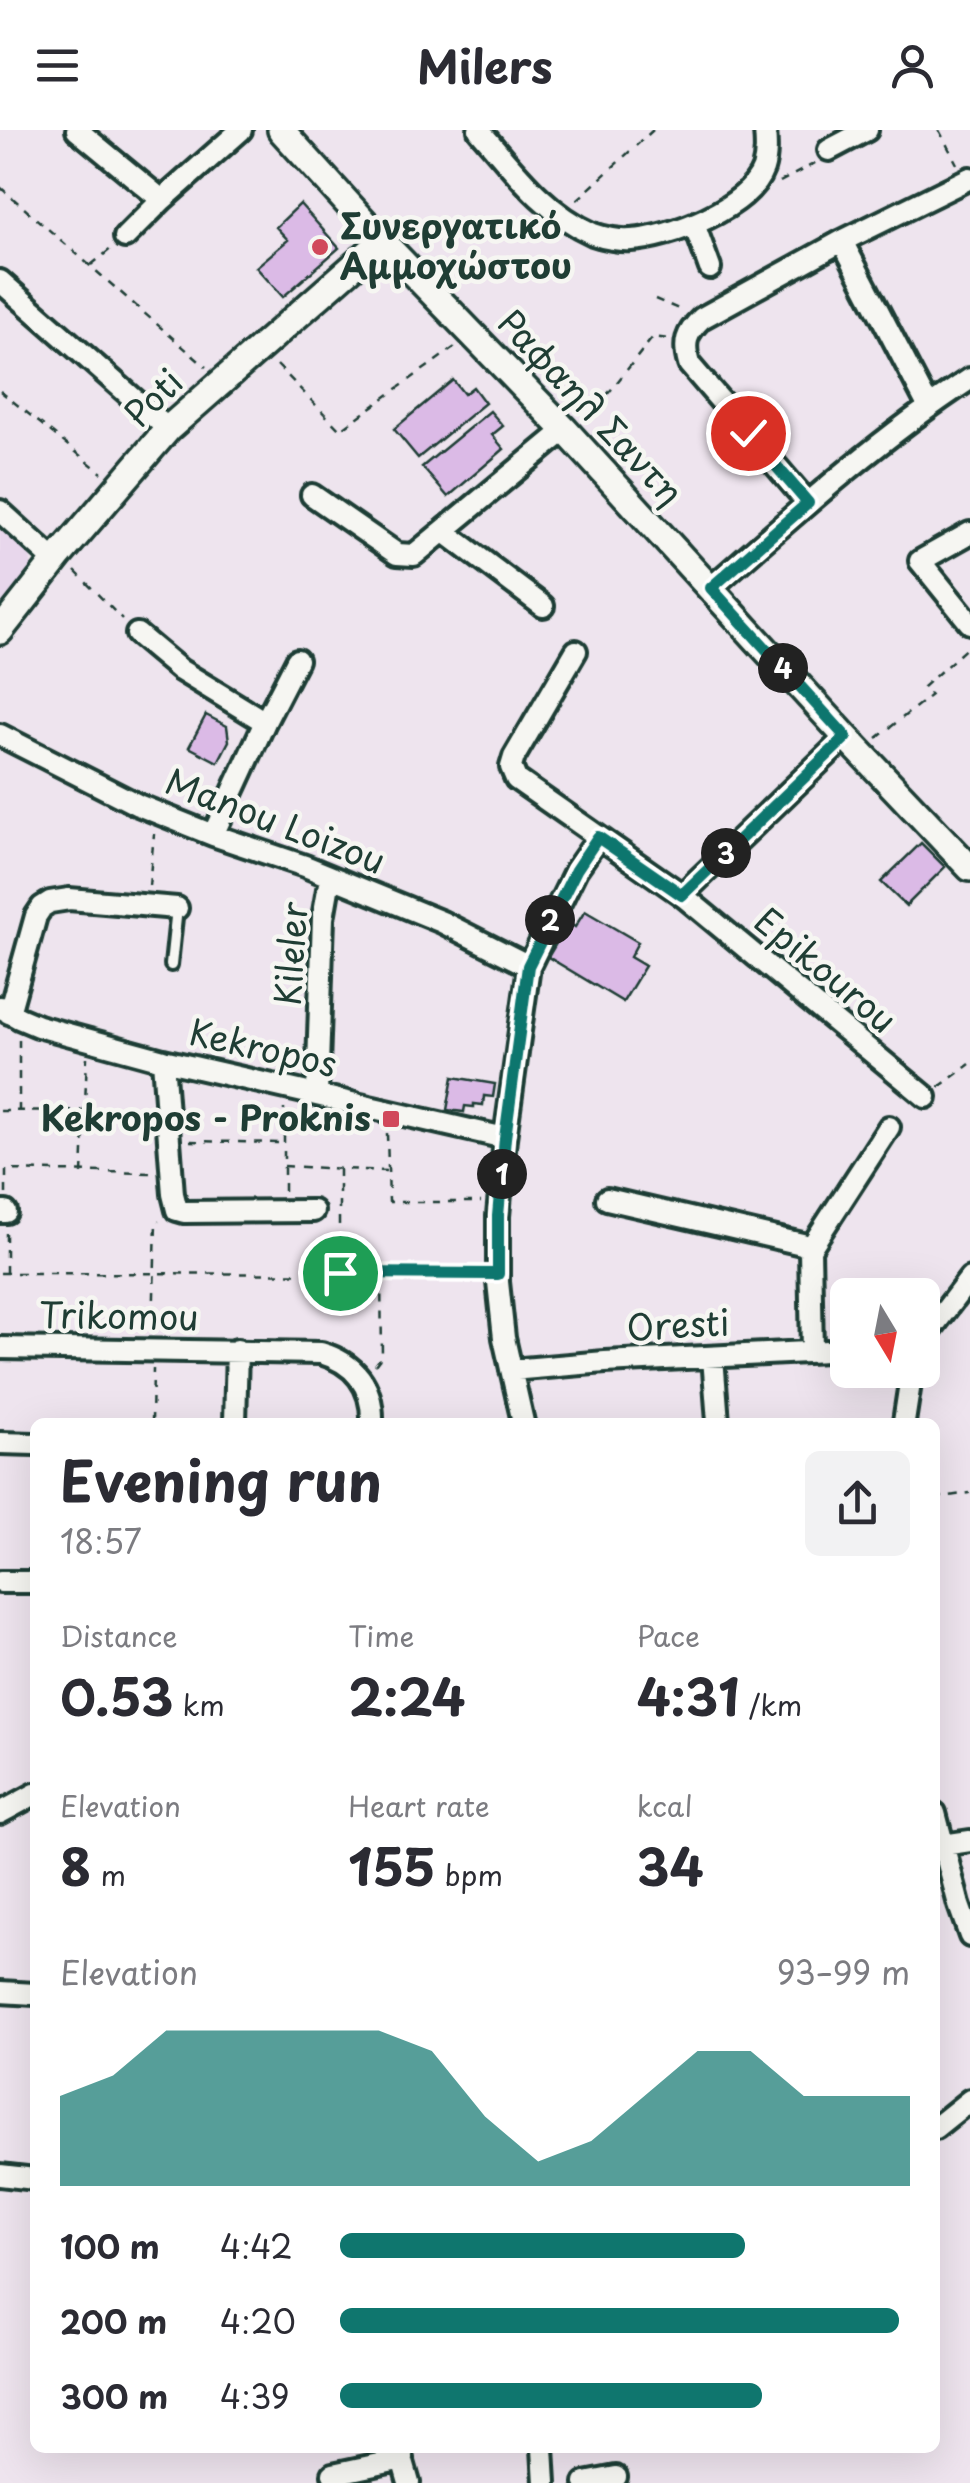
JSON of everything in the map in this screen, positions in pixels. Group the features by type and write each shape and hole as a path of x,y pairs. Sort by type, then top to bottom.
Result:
{"street":[{"path":"77,130 162,200"},
{"path":"125,237 241,130"},
{"name":"Ραφαηλ Σαντη","path":"282,130 970,868"},
{"path":"479,130 519,177 560,215 598,236 630,241 694,224 732,204 763,171 765,130"},
{"path":"828,150 867,130"},
{"path":"808,503 689,364 685,342 689,330 702,318 842,240 968,179"},
{"path":"694,224 710,268"},
{"path":"842,240 928,406"},
{"name":"Poti","path":"0,631 168,429 382,241"},
{"path":"0,281 168,429"},
{"path":"711,588 928,406 970,379"},
{"path":"312,495 396,554 414,556 569,434"},
{"path":"0,510 57,558"},
{"path":"445,532 542,606"},
{"path":"970,534 920,562 970,623"},
{"path":"137,634 180,670 265,722"},
{"name":"Epikourou","path":"576,651 514,757 512,774 682,895 926,1098"},
{"path":"213,835 296,660"},
{"name":"Manou Loizou","path":"0,735 156,813 305,866 442,922 528,966"},
{"path":"682,895 853,744"},
{"path":"522,1418 504,1338 498,1274 505,1138 528,966 576,870 598,837"},
{"name":"Kileler","path":"317,1095 323,918 330,878"},
{"path":"9,1013 36,916 50,902 69,899 177,908"},
{"name":"Kekropos","path":"9,1013 163,1060 505,1138"},
{"path":"163,1060 172,1194 177,1210 313,1211"},
{"path":"812,1350 810,1250 889,1127"},
{"path":"608,1198 802,1244 810,1250"},
{"path":"940,1317 970,1278"},
{"name":"Trikomou","path":"0,1348 321,1353 343,1361 362,1382"},
{"name":"Trikomou","path":"235,1418 238,1350"},
{"name":"Oresti","path":"511,1370 830,1350"},
{"path":"713,1357 718,1418"},
{"path":"362,1382 370,1400 372,1418"},
{"path":"905,1418 909,1388"},
{"path":"0,1444 30,1444"},
{"path":"0,1582 30,1582"},
{"path":"0,1813 30,1797"},
{"path":"940,1833 970,1936"},
{"path":"943,1845 970,1841"},
{"path":"0,1992 30,1994"},
{"path":"940,2124 970,2100"},
{"path":"0,2175 30,2178"},
{"path":"333,2474 401,2453 409,2483"},
{"path":"543,2453 545,2483"},
{"path":"585,2483 616,2477"}],"lane":[{"path":"171,966 177,908"}],"path":[{"path":"560,215 653,130"},
{"path":"939,130 968,179"},
{"path":"758,178 770,187 815,163 828,150"},
{"path":"0,187 222,381"},
{"path":"90,266 125,237"},
{"path":"655,299 702,318"},
{"path":"261,348 340,430 473,335"},
{"path":"569,434 653,337 685,342"},
{"path":"0,391 119,486"},
{"path":"57,558 137,634"},
{"path":"853,744 931,696 923,686 970,644"},
{"path":"147,906 156,813"},
{"path":"9,1013 19,1111"},
{"path":"82,1174 88,1040"},
{"path":"926,1098 970,1064"},
{"path":"283,1211 284,1088"},
{"path":"0,1112 85,1110"},
{"path":"387,1111 388,1202 499,1202"},
{"path":"169,1140 284,1143"},
{"path":"284,1166 388,1170"},
{"path":"339,1169 340,1273"},
{"path":"6,1170 171,1173"},
{"path":"152,1418 156,1222 177,1210"},
{"path":"0,1273 498,1274"},
{"path":"362,1382 382,1356 381,1273"},
{"path":"940,1497 970,1493"}],"shaded area":[{"path":"0,527 30,555 33,581 0,619"}],"building":[{"path":"300,204 339,248 283,297 256,267 288,240 276,227"},
{"path":"453,380 464,394 473,387 485,403 418,458 394,429"},
{"path":"490,411 503,426 492,435 504,449 448,497 422,467"},
{"path":"206,715 227,726 229,741 218,762 189,747"},
{"path":"921,843 945,867 906,906 881,882"},
{"path":"585,911 638,942 630,957 645,966 623,1002 548,957 568,923 575,927"},
{"path":"453,1077 495,1084 493,1097 484,1096 483,1105 465,1106 464,1112 447,1110"}],"place":[{"name":"Συνεργατικό Αμμοχώστου","path":"320,247"},
{"name":"Kekropos - Proknis","path":"391,1119"}],"route":[{"path":"340,1273 498,1274 505,1138 528,966 576,870 598,837 682,895 846,737 711,588 808,503 748,433"}]}
